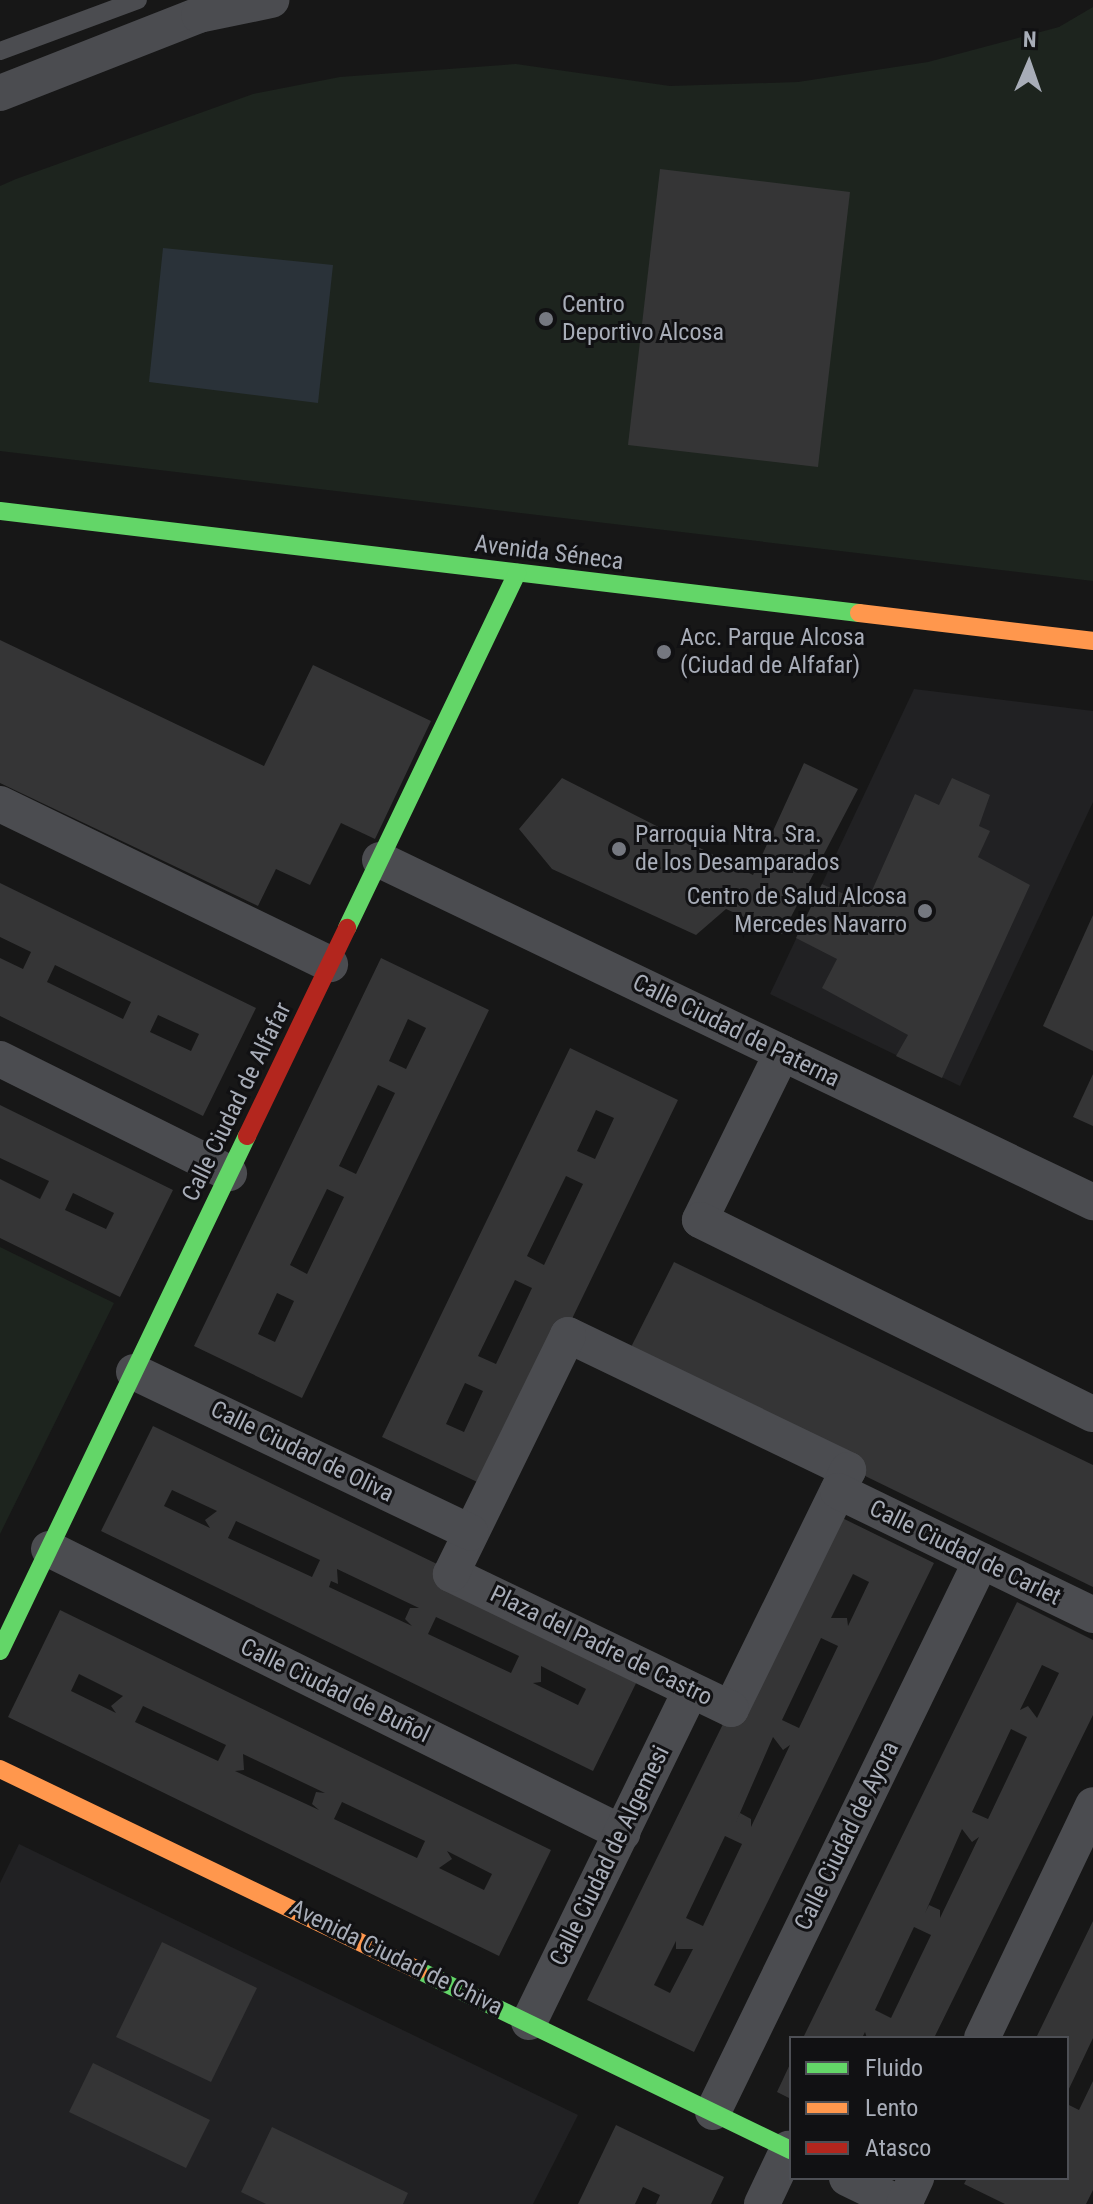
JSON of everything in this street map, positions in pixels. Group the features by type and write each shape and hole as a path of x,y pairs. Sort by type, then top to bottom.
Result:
{"street":[{"path":"0,93 199,15 271,0"},
{"name":"Avenida Séneca","path":"0,511 1093,641"},
{"name":"Calle Ciudad de Alfafar","path":"0,1651 517,573"},
{"path":"0,804 330,964"},
{"name":"Calle Ciudad de Paterna","path":"380,860 1093,1202"},
{"path":"782,1053 700,1220 1093,1414"},
{"path":"0,1059 229,1173"},
{"name":"Plaza del Padre de Castro","path":"568,1335 848,1470 838,1491 731,1709 451,1574 568,1335"},
{"name":"Calle Ciudad de Oliva","path":"134,1372 471,1533"},
{"name":"Calle Ciudad de Carlet","path":"838,1491 1093,1615"},
{"name":"Calle Ciudad de Buñol","path":"49,1549 622,1833"},
{"name":"Calle Ciudad de Ayora","path":"713,2112 981,1561"},
{"name":"Calle Ciudad de Algemesi","path":"529,2022 691,1690"},
{"name":"Avenida Ciudad de Chiva","path":"0,1769 789,2150"},
{"path":"983,2036 1093,1805"},
{"path":"762,2204 789,2152"},
{"path":"851,2180 902,2204 915,2180"}],"lane":[{"path":"0,51 138,0"}],"shaded area":[{"name":"Centro Deportivo Alcosa","path":"1093,7 1093,581 0,451 0,186 16,179 253,94 340,77 516,64 670,86 798,82 928,62 1059,27"},
{"path":"163,248 333,265 318,403 149,382"},
{"name":"Centro de Salud Alcosa Mercedes Navarro","path":"914,689 1093,711 1093,802 960,1086 770,994"},
{"path":"0,1247 114,1303 0,1534"},
{"path":"19,1844 578,2115 533,2204 0,2204 0,1883"}],"building":[{"path":"660,169 850,192 818,467 628,445"},
{"path":"0,640 264,766 313,665 431,721 375,839 341,823 310,885 276,869 258,906 0,783"},
{"name":"Parroquia Ntra. Sra. de los Desamparados","path":"804,763 858,789 782,934 726,909 696,935 552,869 519,829 562,778 753,875"},
{"path":"952,778 990,795 979,826 990,831 978,857 1030,885 942,1078 896,1056 908,1035 822,988 837,959 796,938 822,884 866,904 915,794 939,805"},
{"path":"0,883 256,1008 203,1116 0,1016 0,958 23,969 31,952 0,937","holes":["55,965 131,1002 123,1019 47,982","158,1015 199,1034 191,1051 150,1032"]},
{"path":"1093,915 1093,1051 1043,1026"},
{"path":"381,958 489,1010 302,1398 194,1346","holes":["408,1019 426,1028 406,1069 389,1061","378,1085 395,1093 356,1174 339,1166","327,1189 344,1197 307,1274 290,1265","277,1293 294,1301 275,1342 258,1334"]},
{"path":"570,1048 678,1100 490,1488 382,1437","holes":["596,1110 614,1118 595,1159 577,1151","566,1176 583,1184 544,1265 527,1256","515,1280 532,1288 496,1364 478,1356","465,1383 483,1391 464,1432 446,1424"]},
{"path":"1093,1074 1093,1126 1073,1117"},
{"path":"0,1105 173,1190 120,1297 0,1238 0,1179 40,1199 49,1181 0,1158","holes":["73,1193 114,1213 106,1229 65,1210"]},
{"path":"674,1262 1093,1465 1093,1587 625,1359"},
{"path":"153,1426 645,1665 593,1771 101,1531","holes":["172,1490 217,1511 205,1520 210,1528 164,1506","236,1521 320,1560 312,1577 228,1538","337,1569 419,1608 410,1608 405,1619 412,1626 329,1587 331,1581 338,1584","436,1617 519,1656 511,1673 428,1634","541,1666 586,1689 578,1705 533,1683 541,1682"]},
{"path":"828,1511 934,1563 694,2052 587,2000","holes":["853,1574 869,1582 848,1626 847,1618 831,1618","821,1638 838,1646 799,1728 782,1720","773,1737 783,1750 790,1745 751,1827 751,1819 740,1813 736,1822","725,1836 742,1844 703,1926 686,1918","676,1941 676,1949 693,1949 670,1993 654,1985"]},
{"path":"1017,1602 1093,1640 1093,1715 935,2036 866,2036 865,2032 863,2036 804,2036","holes":["1042,1665 1059,1673 1037,1718 1028,1706 1020,1710","1011,1729 1027,1737 988,1819 972,1812","962,1829 972,1842 979,1837 940,1918 940,1910 929,1905 925,1913","914,1927 931,1935 891,2018 875,2010"]},
{"path":"60,1610 551,1850 499,1956 8,1717","holes":["79,1674 123,1696 111,1706 116,1713 71,1691","143,1706 226,1745 218,1761 135,1722","243,1754 325,1793 316,1792 312,1804 319,1810 235,1771 244,1770","342,1802 425,1841 417,1858 334,1819","447,1851 492,1874 484,1890 439,1868 452,1859"]},
{"path":"1093,1921 1093,2038 1069,2089 1069,2036 1037,2036"},
{"path":"162,1942 257,1988 211,2082 116,2037"},
{"path":"93,2063 210,2120 186,2168 69,2112"},
{"path":"789,2066 789,2098 777,2092"},
{"path":"1093,2081 1093,2190 1086,2204 1005,2204 964,2184 966,2180 1069,2180 1069,2105 1079,2110"},
{"path":"616,2125 724,2177 711,2204 656,2204 660,2195 643,2187 635,2204 578,2204"},
{"path":"272,2127 408,2193 403,2204 266,2204 241,2192"}],"traffic: fast":[{"path":"0,511 859,613"},
{"path":"347,928 517,573"},
{"path":"0,1651 247,1136"},
{"path":"418,1970 789,2149"}],"traffic: slow":[{"path":"859,613 1093,641"},
{"path":"0,1769 418,1970"}],"traffic: jam":[{"path":"247,1136 347,928"}],"place":[{"name":"Centro Deportivo Alcosa","path":"546,319"},
{"name":"Acc. Parque Alcosa (Ciudad de Alfafar)","path":"664,652"},
{"name":"Parroquia Ntra. Sra. de los Desamparados","path":"619,849"},
{"name":"Centro de Salud Alcosa Mercedes Navarro","path":"925,911"}]}
